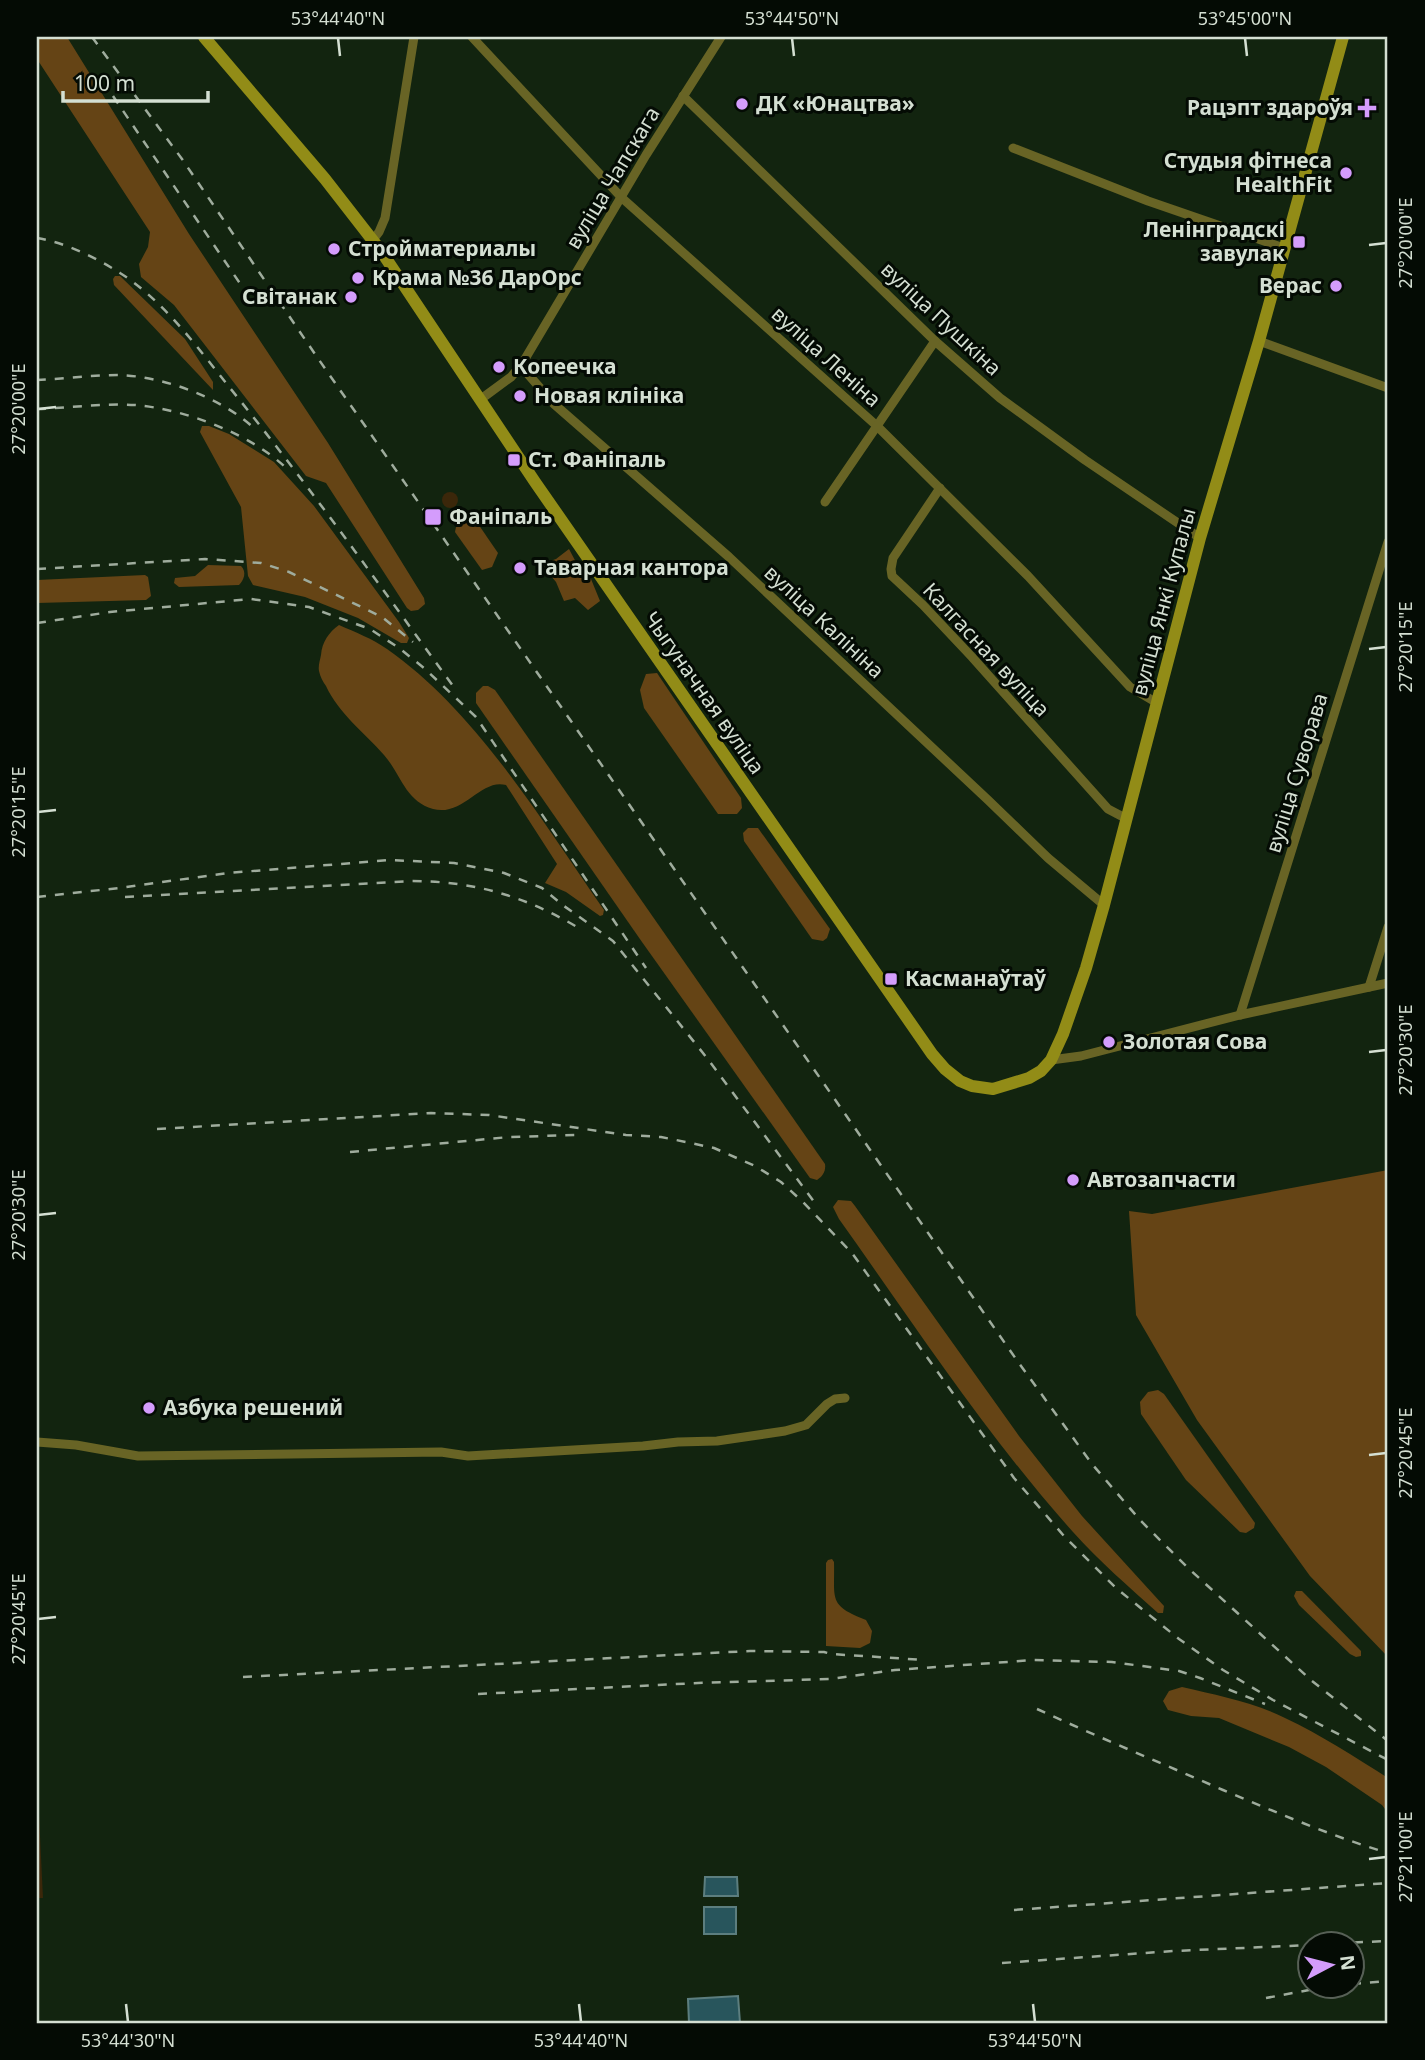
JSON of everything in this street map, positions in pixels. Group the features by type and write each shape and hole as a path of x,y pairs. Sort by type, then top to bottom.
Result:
{"street":[{"name":"Чыгуначная вуліца","path":"204,37 325,179 372,240 535,482 932,1054 966,1084 993,1089 1029,1078 1041,1071 1051,1060"},
{"path":"372,240 385,218 414,37"},
{"name":"вуліца Леніна","path":"472,37 622,198 877,426 1028,576 1130,687 1157,703"},
{"name":"вуліца Чапскага","path":"481,399 512,377 522,364 721,37"},
{"name":"вуліца Янкі Купалы","path":"1051,1060 1086,968 1104,905 1200,538 1259,341 1343,37"},
{"name":"вуліца Пушкіна","path":"683,96 935,341 1000,398 1200,538"},
{"path":"1013,148 1148,201 1284,248"},
{"path":"825,502 935,341"},
{"path":"1259,341 1388,388"},
{"name":"вуліца Калініна","path":"522,364 554,404 729,557 1048,858 1104,905"},
{"name":"Калгасная вуліца","path":"940,488 893,558 892,576 972,657 1108,809 1127,819"},
{"name":"вуліца Суворава","path":"1240,1015 1388,542"},
{"path":"1369,987 1388,927"},
{"path":"1051,1060 1082,1056 1240,1015 1388,983"},
{"path":"37,1442 76,1445 138,1456 440,1452 468,1456 643,1447 678,1442 717,1441 785,1431 806,1425 827,1404 835,1399 845,1398"}],"shaded area":[{"path":"37,37 67,37 189,234 328,443 424,598 425,604 418,610 411,611 407,608 326,483 306,476 174,305 141,277 139,264 148,247 150,232 37,59"},
{"path":"115,276 120,276 185,339 213,382 213,390 114,285"},
{"path":"202,426 229,434 274,462 314,506 399,622 409,638 407,643 401,643 358,618 305,597 253,585 248,576 241,507 200,432"},
{"path":"447,492 453,492 458,500 456,506 447,508 442,503 442,497"},
{"path":"474,518 498,553 492,567 482,570 455,532 456,527"},
{"path":"569,549 578,566 591,579 600,601 588,610 575,598 564,601 556,582 541,564 556,559"},
{"path":"208,565 241,566 244,571 243,578 239,585 179,587 174,583 175,578 195,576"},
{"path":"148,577 151,596 146,600 37,603 37,580"},
{"path":"339,625 387,649 450,703 506,769 532,805 604,910 603,915 600,916 566,892 545,883 557,864 506,785 488,787 454,808 444,810 433,809 416,800 390,762 331,696 321,677 319,667 324,642"},
{"path":"657,673 741,798 742,808 737,814 718,814 644,708 640,690 646,674"},
{"path":"483,686 495,690 825,1164 824,1173 817,1180 810,1178 476,703 476,693"},
{"path":"748,828 758,828 830,929 823,941 812,939 744,841 743,833"},
{"path":"1388,1170 1388,1657 1310,1576 1197,1420 1136,1315 1129,1211 1152,1214"},
{"path":"838,1200 851,1201 855,1206 1019,1436 1082,1516 1164,1606 1163,1613 1158,1613 1093,1553 1011,1457 951,1378 839,1219 833,1207"},
{"path":"1158,1390 1164,1394 1255,1523 1254,1528 1246,1533 1240,1532 1186,1480 1141,1414 1140,1402 1148,1392"},
{"path":"832,1559 836,1600 845,1610 866,1620 872,1631 870,1643 860,1648 826,1646 826,1563"},
{"path":"1296,1591 1302,1591 1361,1651 1361,1656 1350,1654 1299,1605 1294,1596"},
{"path":"1182,1687 1273,1712 1350,1754 1388,1778 1388,1813 1382,1805 1326,1767 1289,1747 1219,1718 1191,1716 1168,1710 1163,1701 1169,1691"},
{"path":"37,1773 43,1898 37,1898"}],"water":[{"path":"705,1877 737,1877 738,1896 704,1896"},
{"path":"704,1907 736,1907 736,1934 704,1934"},
{"path":"738,1996 740,2023 689,2023 688,1999"}],"railway":[{"path":"92,37 182,159 317,357 1092,1464 1140,1520 1187,1567 1312,1681 1388,1741"},
{"path":"113,96 241,285"},
{"path":"37,238 69,247 110,267 136,284 179,326 287,461 453,686"},
{"path":"37,380 118,375 173,384 227,408 256,430"},
{"path":"37,409 98,405 154,407 194,417 234,433 284,466"},
{"path":"37,569 205,559 261,563 289,572 382,617 413,642"},
{"path":"37,623 110,612 251,599 309,607 370,629 424,668 476,717 646,968"},
{"path":"37,897 228,873 390,860 454,863 504,873 542,888 613,941 707,1058 815,1203"},
{"path":"125,897 411,881 435,882 500,893 542,908 582,930"},
{"path":"157,1129 431,1113 489,1115 626,1135 661,1137 714,1148 755,1166 781,1182 852,1253 1014,1478 1064,1536 1116,1588 1179,1639 1223,1670 1273,1700 1388,1760"},
{"path":"350,1152 509,1137 577,1135"},
{"path":"243,1677 750,1651 824,1652 925,1660"},
{"path":"478,1694 830,1679 895,1670 1034,1660 1112,1662 1179,1671 1265,1704"},
{"path":"1037,1709 1284,1816 1388,1853"},
{"path":"1014,1910 1388,1883"},
{"path":"1366,1942 1388,1941"},
{"path":"1002,1963 1296,1946"},
{"path":"1366,1983 1388,1981"},
{"path":"1266,1998 1296,1992"}],"place":[{"name":"ДК «Юнацтва»","path":"742,104"},
{"name":"Рацэпт здароўя","path":"1367,108"},
{"name":"Студыя фітнеса HealthFit","path":"1346,173"},
{"name":"Ленінградскі завулак","path":"1299,242"},
{"name":"Стройматериалы","path":"334,249"},
{"name":"Крама №36 ДарОрс","path":"358,278"},
{"name":"Верас","path":"1336,286"},
{"name":"Світанак","path":"351,297"},
{"name":"Копеечка","path":"499,367"},
{"name":"Новая клініка","path":"520,396"},
{"name":"Ст. Фаніпаль","path":"514,460"},
{"name":"Фаніпаль","path":"433,517"},
{"name":"Таварная кантора","path":"520,568"},
{"name":"Касманаўтаў","path":"891,979"},
{"name":"Золотая Сова","path":"1109,1042"},
{"name":"Автозапчасти","path":"1073,1180"},
{"name":"Азбука решений","path":"149,1408"}]}
